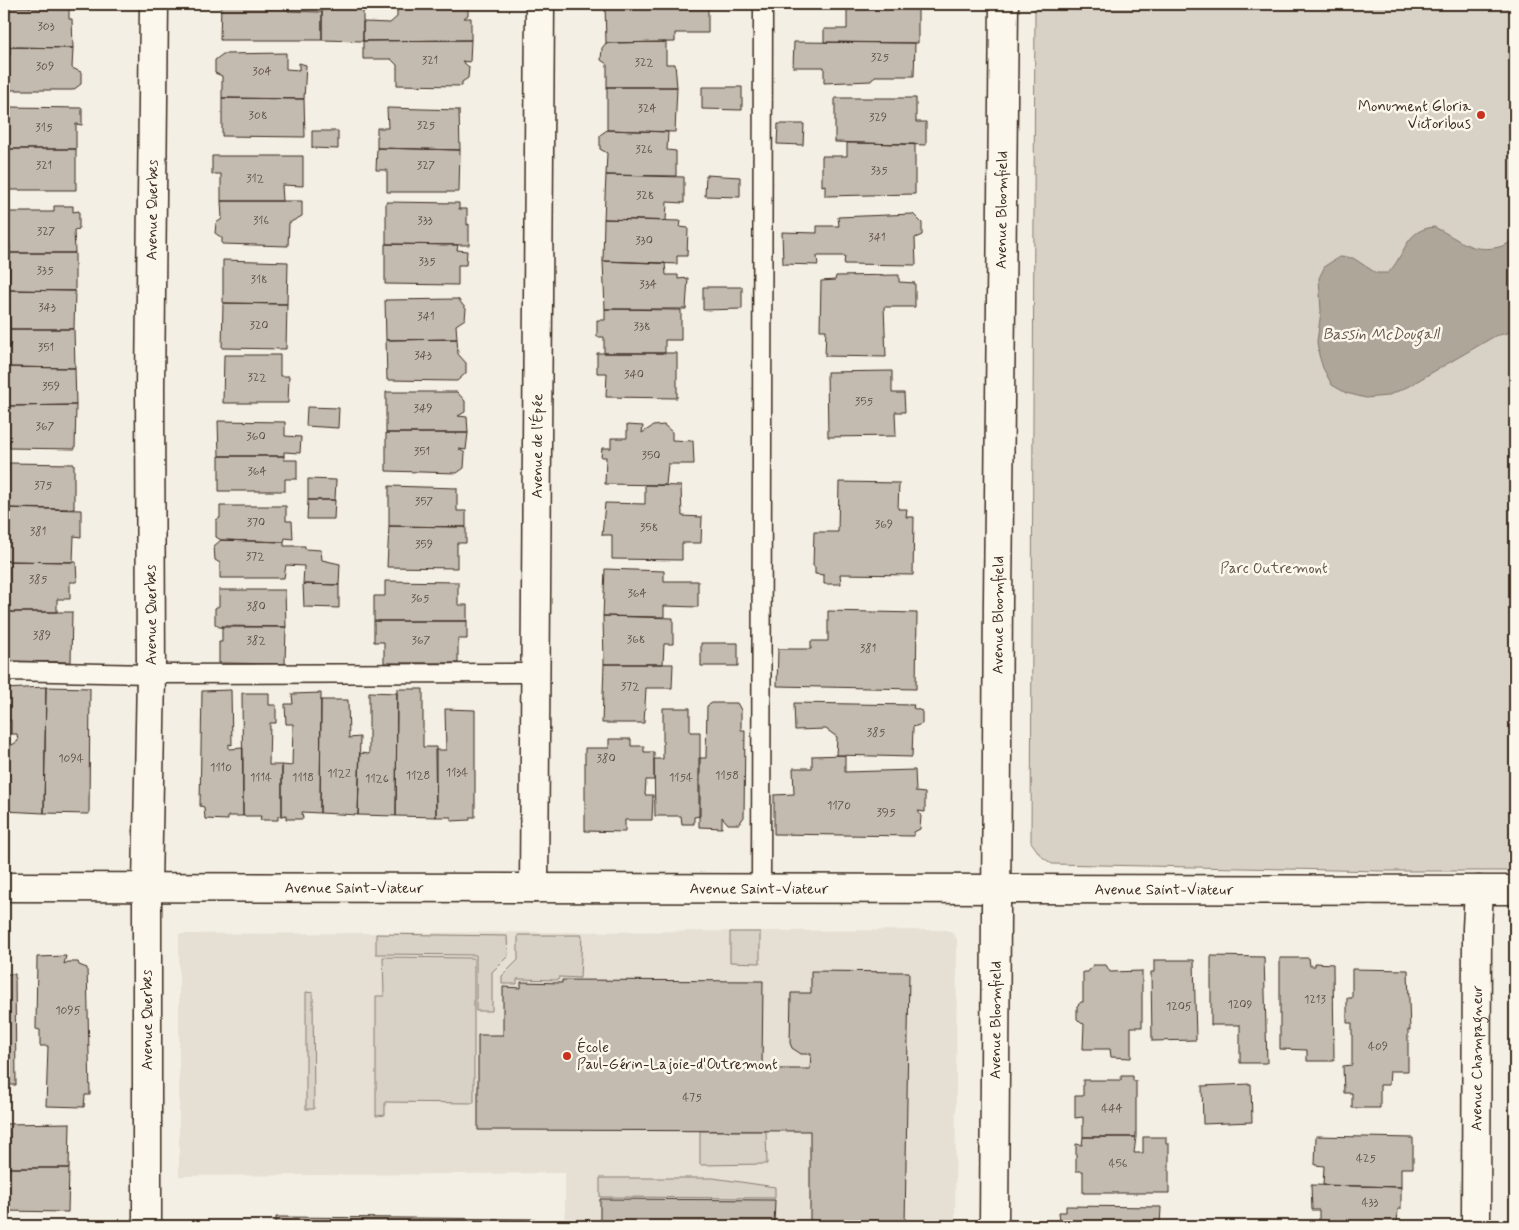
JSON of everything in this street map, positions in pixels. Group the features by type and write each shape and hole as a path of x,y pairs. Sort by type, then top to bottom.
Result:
{"street":[{"name":"Avenue Querbes","path":"147,1226 147,888 151,674 150,388 154,4"},
{"name":"Avenue de l'Épée","path":"534,888 540,4"},
{"name":"Avenue Bloomfield","path":"994,1226 1004,4"},
{"name":"Avenue Saint-Viateur","path":"4,888 1515,890"},
{"name":"Avenue Champagneur","path":"1476,1226 1477,928 1479,890"}],"lane":[{"path":"761,888 763,4"},
{"path":"4,671 151,674 536,673"}],"shaded area":[{"name":"École Paul-Gérin-Lajoie-d'Outremont","path":"946,930 952,932 957,939 955,1226 565,1226 565,1173 179,1176 179,934"}],"green space":[{"name":"Parc Outremont","path":"1035,4 1515,4 1515,871 1381,871 1052,864 1041,856 1031,842"},
{"path":"730,932 760,932 760,963 730,962"},
{"path":"376,934 507,936 508,956 492,972 492,1011 476,1011 476,955 376,954"},
{"path":"518,935 582,935 580,978 559,977 558,980 517,979 517,984 502,984 502,976 518,960"},
{"path":"383,957 474,958 474,1103 385,1102 385,1115 376,1116 376,996 384,996"},
{"path":"306,992 313,993 314,1109 306,1109"},
{"path":"700,1131 766,1131 767,1164 700,1165"},
{"path":"600,1178 713,1178 775,1187 775,1198 600,1197"}],"water":[{"name":"Bassin McDougall","path":"1434,227 1476,248 1500,247 1515,238 1515,331 1495,336 1407,387 1387,396 1366,398 1346,393 1332,385 1323,368 1317,342 1321,311 1319,278 1325,266 1339,257 1353,258 1376,273 1388,273 1411,238 1424,229"}],"building":[{"path":"221,4 288,4 288,11 322,12 322,40 220,40"},
{"path":"322,4 363,4 363,41 322,40"},
{"path":"397,4 468,4 468,15 464,18 471,18 471,40 363,41 363,22 390,23 397,17"},
{"path":"605,4 677,4 678,9 708,8 708,33 675,33 675,42 606,43"},
{"path":"847,4 918,4 918,43 824,42 824,29 847,29"},
{"path":"6,7 69,8 69,19 72,19 73,48 4,47"},
{"path":"471,40 470,62 462,61 469,67 468,78 462,82 462,86 397,85 397,65 391,59 363,59 363,41"},
{"path":"666,42 666,64 675,64 677,87 607,87 607,64 601,60 602,48 606,43"},
{"path":"794,42 915,43 914,76 875,76 871,81 824,83 824,67 793,67"},
{"path":"10,47 73,48 72,68 81,72 81,84 73,90 9,90 9,81 4,81 4,54 10,55"},
{"path":"286,53 286,69 299,70 299,63 306,65 304,99 222,98 222,76 215,73 215,60 223,54"},
{"path":"607,87 677,87 675,132 607,130"},
{"path":"702,87 742,87 742,110 702,109"},
{"path":"222,98 304,99 305,137 222,136"},
{"path":"835,98 916,98 916,122 926,122 926,145 835,142"},
{"path":"9,107 82,108 82,125 76,124 76,149 6,149 4,114 9,114"},
{"path":"387,108 459,110 460,150 377,148 377,128 388,128"},
{"path":"778,124 804,124 803,145 777,144"},
{"path":"607,130 668,132 667,150 676,151 676,176 606,175 607,153 600,149 600,135"},
{"path":"312,131 338,131 338,149 312,148"},
{"path":"847,143 915,144 915,194 825,196 825,185 822,186 822,156 847,156"},
{"path":"377,148 460,150 459,192 387,192 387,170 376,170"},
{"path":"6,149 76,149 76,190 6,190"},
{"path":"212,156 303,156 303,186 282,185 283,201 221,201 221,174 212,174"},
{"path":"606,175 684,177 684,203 667,202 666,221 604,219"},
{"path":"706,175 740,177 740,197 705,196"},
{"path":"221,201 302,201 302,216 289,223 288,246 222,244 222,238 215,233 216,223 222,219"},
{"path":"386,202 459,203 459,209 467,209 469,245 386,244"},
{"path":"54,206 73,206 73,212 79,211 79,229 74,230 75,253 10,253 10,243 5,243 4,247 4,219 8,219 8,212 54,212"},
{"path":"913,214 922,223 922,235 915,238 916,265 844,264 845,256 817,256 818,265 783,264 782,232 817,233 817,226 839,226 838,217"},
{"path":"604,219 681,221 680,227 688,228 687,256 677,256 677,264 603,261"},
{"path":"385,244 458,245 457,250 467,251 466,265 458,265 458,285 385,284"},
{"path":"10,253 75,253 75,291 9,290"},
{"path":"223,260 288,262 287,304 223,303"},
{"path":"603,261 665,263 666,275 678,275 678,279 688,278 686,309 605,309"},
{"path":"899,275 899,282 915,283 915,307 884,307 886,357 825,356 826,330 820,330 821,281 835,280 836,276"},
{"path":"703,287 742,287 742,309 703,310"},
{"path":"9,290 75,291 74,329 10,329"},
{"path":"458,299 466,309 465,319 456,325 457,339 386,340 385,300"},
{"path":"223,303 287,304 286,349 222,348"},
{"path":"605,309 681,310 681,340 665,340 665,353 604,353 604,337 597,337 597,320 605,320"},
{"path":"10,329 74,329 75,368 4,367 4,346 10,346"},
{"path":"457,339 458,354 466,363 466,373 457,381 387,380 386,340"},
{"path":"597,353 677,353 677,398 606,397 607,373 597,373"},
{"path":"224,355 280,355 280,376 289,376 288,403 223,403"},
{"path":"4,367 75,368 76,405 9,406 9,380 4,379"},
{"path":"892,371 892,393 904,393 905,412 895,412 896,436 828,437 827,372"},
{"path":"386,392 457,392 465,401 465,412 458,416 467,417 468,433 386,433"},
{"path":"76,405 75,449 9,448 9,440 4,440 4,413 9,414 9,406"},
{"path":"307,407 339,408 338,428 306,426"},
{"path":"218,421 285,422 285,436 301,437 300,453 284,452 284,456 219,456"},
{"path":"627,425 643,426 642,433 653,426 664,425 672,432 672,440 693,441 694,464 668,464 666,485 605,484 606,457 601,457 602,448 611,448 611,438 627,438"},
{"path":"386,433 468,433 466,450 459,449 465,453 464,468 457,473 386,471"},
{"path":"219,456 284,456 284,460 297,460 297,479 285,479 285,491 219,491"},
{"path":"9,463 74,464 74,509 7,508 7,498 4,498 4,472 8,472"},
{"path":"308,479 336,480 335,500 308,500"},
{"path":"839,482 899,483 898,509 907,509 906,517 914,517 913,575 840,574 841,584 824,584 824,575 815,574 815,567 813,566 814,532 838,532"},
{"path":"645,485 681,486 682,516 702,517 701,543 682,543 682,560 612,559 612,535 602,535 605,503 645,504"},
{"path":"389,486 457,488 457,511 466,511 466,527 389,526"},
{"path":"308,500 335,500 334,519 307,519"},
{"path":"220,506 286,506 286,521 292,521 293,539 285,538 284,542 221,540 216,537 216,520 220,518"},
{"path":"4,508 81,510 81,537 74,536 73,562 4,561"},
{"path":"389,526 466,527 466,543 457,543 457,568 387,567"},
{"path":"221,540 284,542 284,546 305,546 305,549 321,550 322,560 340,564 339,585 303,584 304,566 286,565 284,578 220,578 220,563 215,560 214,546"},
{"path":"4,561 76,562 77,582 70,582 70,599 57,599 57,612 4,612"},
{"path":"605,569 664,571 664,581 698,581 698,607 664,606 664,617 603,616"},
{"path":"385,581 458,582 458,605 467,605 467,621 374,621 374,596 385,596"},
{"path":"303,584 339,585 339,608 304,607"},
{"path":"219,590 285,590 286,627 219,627 215,624 215,608 219,606"},
{"path":"828,611 917,613 916,689 777,686 778,649 811,649 811,641 828,641"},
{"path":"4,612 72,612 71,662 6,661"},
{"path":"603,616 673,618 673,644 664,644 663,664 604,664"},
{"path":"374,621 467,621 467,639 458,639 458,663 384,663 384,642 374,642"},
{"path":"222,626 286,627 285,664 219,663 219,642 222,642"},
{"path":"701,643 738,643 738,666 701,666"},
{"path":"604,664 673,664 672,688 646,688 644,723 602,723"},
{"path":"46,687 44,813 4,811 4,745 12,745 18,741 17,734 11,734 11,720 4,720 4,689"},
{"path":"46,687 90,688 89,814 44,813"},
{"path":"397,689 423,689 423,747 436,747 436,817 396,816"},
{"path":"231,690 232,745 229,744 229,749 243,748 243,816 228,816 228,820 205,819 204,807 200,806 202,691"},
{"path":"369,692 397,693 396,816 358,815 360,753 369,754"},
{"path":"242,693 269,693 269,705 276,705 276,723 270,723 269,765 282,765 282,816 278,816 278,820 260,820 261,816 243,816"},
{"path":"321,693 320,813 302,812 303,819 286,819 286,815 282,816 282,765 292,766 293,724 286,724 285,704 293,704 292,694"},
{"path":"321,700 348,700 349,738 360,737 358,815 320,813"},
{"path":"712,703 737,703 741,710 741,730 745,730 744,817 739,824 728,824 722,817 722,828 699,827 699,758 706,758 707,706"},
{"path":"794,703 914,705 913,708 922,711 922,724 913,727 912,757 836,755 837,737 826,729 795,730"},
{"path":"663,708 690,708 690,732 700,732 700,816 694,817 694,824 682,824 681,816 655,816 654,759 663,759"},
{"path":"445,709 475,710 475,817 470,817 470,820 451,821 451,817 436,817 435,750 446,750"},
{"path":"609,739 631,739 631,746 644,746 644,752 654,752 654,780 646,780 645,795 653,795 652,820 625,820 625,832 585,831 585,748 609,748"},
{"path":"845,755 845,772 915,770 916,792 925,793 925,812 918,811 921,816 920,829 914,832 914,836 774,834 774,795 794,794 793,768 812,768 812,756"},
{"path":"66,956 64,964 78,962 79,965 87,968 90,1095 85,1095 84,1107 46,1106 48,1046 40,1046 40,1030 36,1029 37,957"},
{"path":"1211,956 1264,957 1267,1063 1240,1063 1240,1025 1211,1025"},
{"path":"1280,958 1309,958 1310,966 1315,966 1315,963 1333,964 1334,1061 1307,1061 1307,1050 1280,1049"},
{"path":"1154,960 1194,960 1196,1040 1152,1041 1151,972 1154,972"},
{"path":"1093,965 1106,965 1110,972 1142,971 1142,1027 1131,1027 1131,1058 1111,1057 1110,1049 1083,1049 1084,1024 1077,1019 1077,1006 1083,1002 1083,972 1088,972"},
{"path":"1352,969 1408,970 1410,1031 1408,1030 1408,1071 1390,1071 1389,1085 1380,1085 1380,1108 1352,1108 1352,1093 1344,1093 1343,1066 1352,1065 1352,1023 1347,1023 1347,998 1352,998"},
{"path":"811,971 909,972 905,1226 810,1226 810,1131 478,1130 478,1035 503,1035 503,987 521,988 521,982 562,983 562,980 763,981 762,1069 810,1069 811,1054 801,1054 792,1048 790,1043 791,993 811,993"},
{"path":"4,974 15,974 16,1085 4,1085"},
{"path":"1121,1076 1133,1076 1133,1081 1136,1081 1136,1137 1083,1137 1083,1117 1075,1118 1075,1096 1083,1096 1083,1080 1121,1080"},
{"path":"1251,1084 1252,1122 1203,1124 1202,1086"},
{"path":"70,1123 69,1168 4,1168 4,1124"},
{"path":"1316,1136 1413,1138 1413,1168 1401,1168 1401,1187 1323,1185 1324,1166 1315,1165"},
{"path":"1083,1137 1136,1137 1134,1153 1143,1153 1143,1137 1166,1137 1166,1144 1169,1144 1169,1193 1083,1193 1083,1171 1076,1171 1076,1144 1082,1145"},
{"path":"4,1168 69,1168 68,1212 4,1211"},
{"path":"1311,1185 1401,1187 1401,1209 1398,1209 1397,1224 1319,1226 1319,1210 1312,1210"},
{"path":"600,1199 775,1200 774,1226 600,1226"},
{"path":"1066,1206 1161,1207 1160,1226 1068,1226 1068,1221 1060,1221 1059,1212 1066,1212"},
{"path":"276,1217 535,1219 535,1226 276,1226"}],"place":[{"name":"Monument Gloria Victoribus","path":"1481,115"},
{"name":"École Paul-Gérin-Lajoie-d'Outremont","path":"567,1056"}]}
